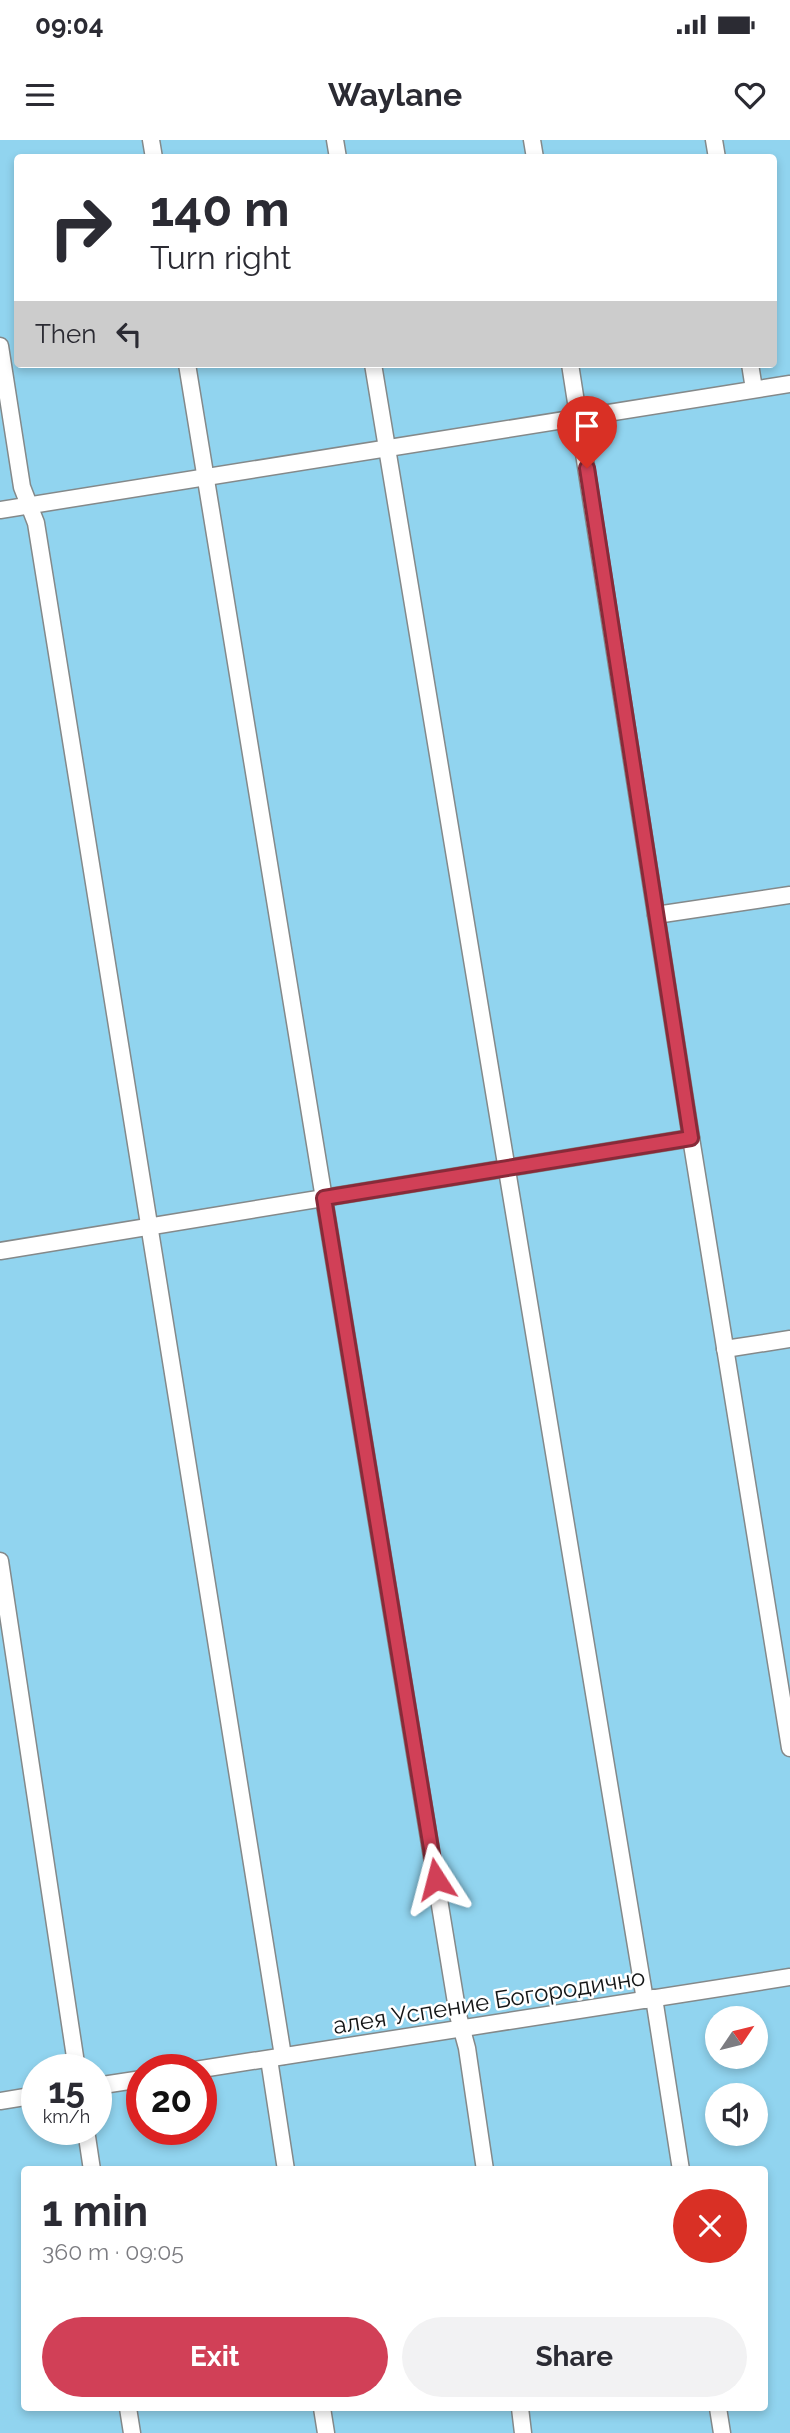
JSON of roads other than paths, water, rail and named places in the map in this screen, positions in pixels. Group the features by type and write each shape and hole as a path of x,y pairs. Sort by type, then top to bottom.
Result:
{"lane":[{"path":"0,346 22,487 36,523 150,1226 276,2058 286,2166"},
{"path":"188,368 484,2166"},
{"path":"374,368 506,1168 680,2166"},
{"path":"571,368 790,1748"},
{"path":"751,368 754,389"},
{"path":"0,510 790,384"},
{"path":"656,915 790,895"},
{"path":"0,1251 691,1138"},
{"path":"725,1349 790,1339"},
{"path":"0,1561 75,2054"},
{"name":"алея Успение Богородично","path":"217,2067 790,1977"},
{"path":"0,2101 21,2098"},
{"path":"88,2145 91,2166"},
{"path":"128,2411 132,2433"},
{"path":"322,2411 326,2433"},
{"path":"520,2411 523,2433"},
{"path":"719,2411 722,2433"}]}
